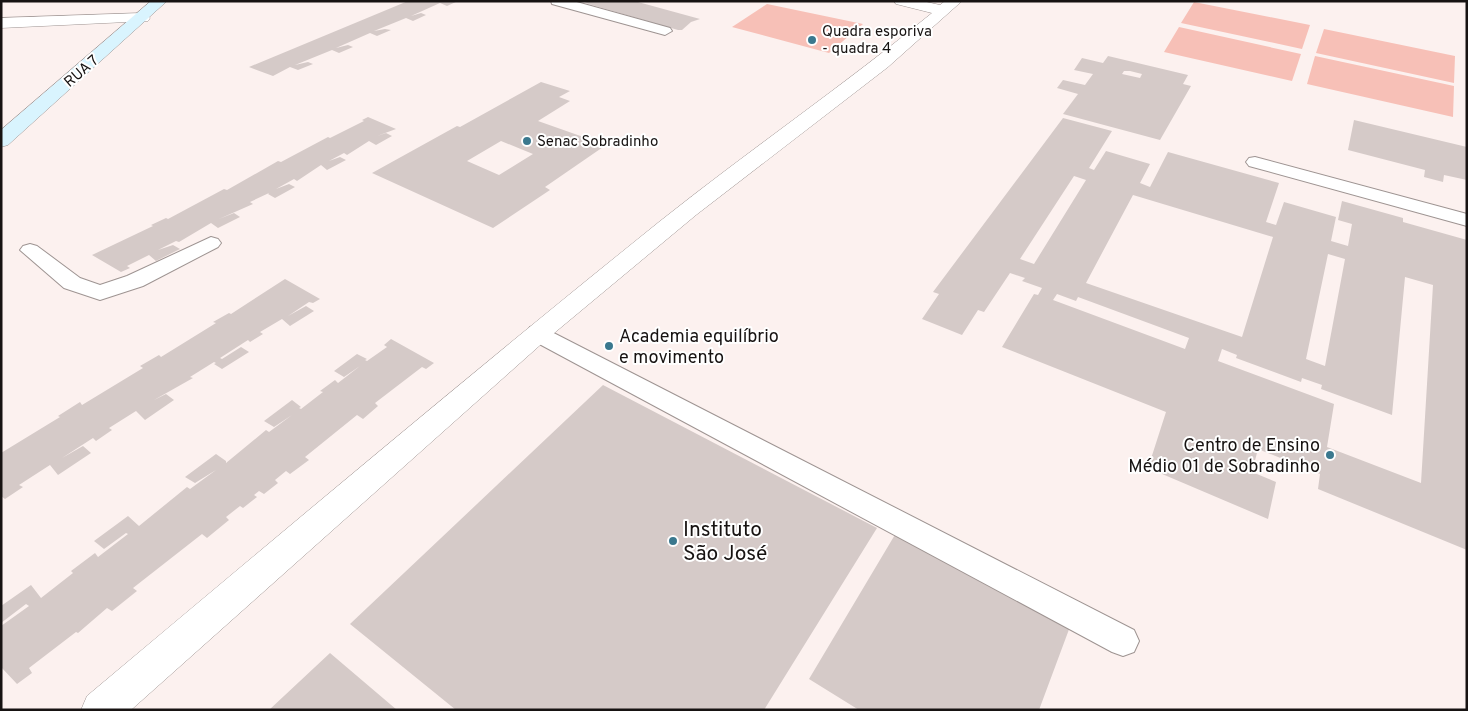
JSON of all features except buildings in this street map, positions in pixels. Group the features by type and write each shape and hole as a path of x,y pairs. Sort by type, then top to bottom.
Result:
{"main road":[{"name":"RUA 7","path":"1,141 160,1"}],"street":[{"path":"901,1 949,6"},
{"path":"101,710 538,333 688,210 882,63 949,6"},
{"path":"1,23 142,18"}],"lane":[{"path":"557,1 665,31"},
{"path":"1255,162 1467,220"},
{"path":"30,250 72,283 100,292 135,281 211,243"},
{"path":"538,333 1123,641"}],"shaded area":[{"path":"1194,2 1310,25 1302,49 1181,23"},
{"name":"Quadra esporiva - quadra 4","path":"767,4 863,24 829,53 732,27"},
{"path":"1179,27 1301,54 1292,81 1164,52"},
{"path":"1324,29 1455,56 1454,83 1316,53"},
{"path":"1315,56 1454,86 1453,117 1307,84"}],"place":[{"name":"Quadra esporiva - quadra 4","path":"812,40"},
{"name":"Senac Sobradinho","path":"527,141"},
{"name":"Academia equilíbrio e movimento","path":"609,346"},
{"name":"Centro de Ensino Médio 01 de Sobradinho","path":"1330,455"},
{"name":"Instituto São José","path":"673,541"}]}
